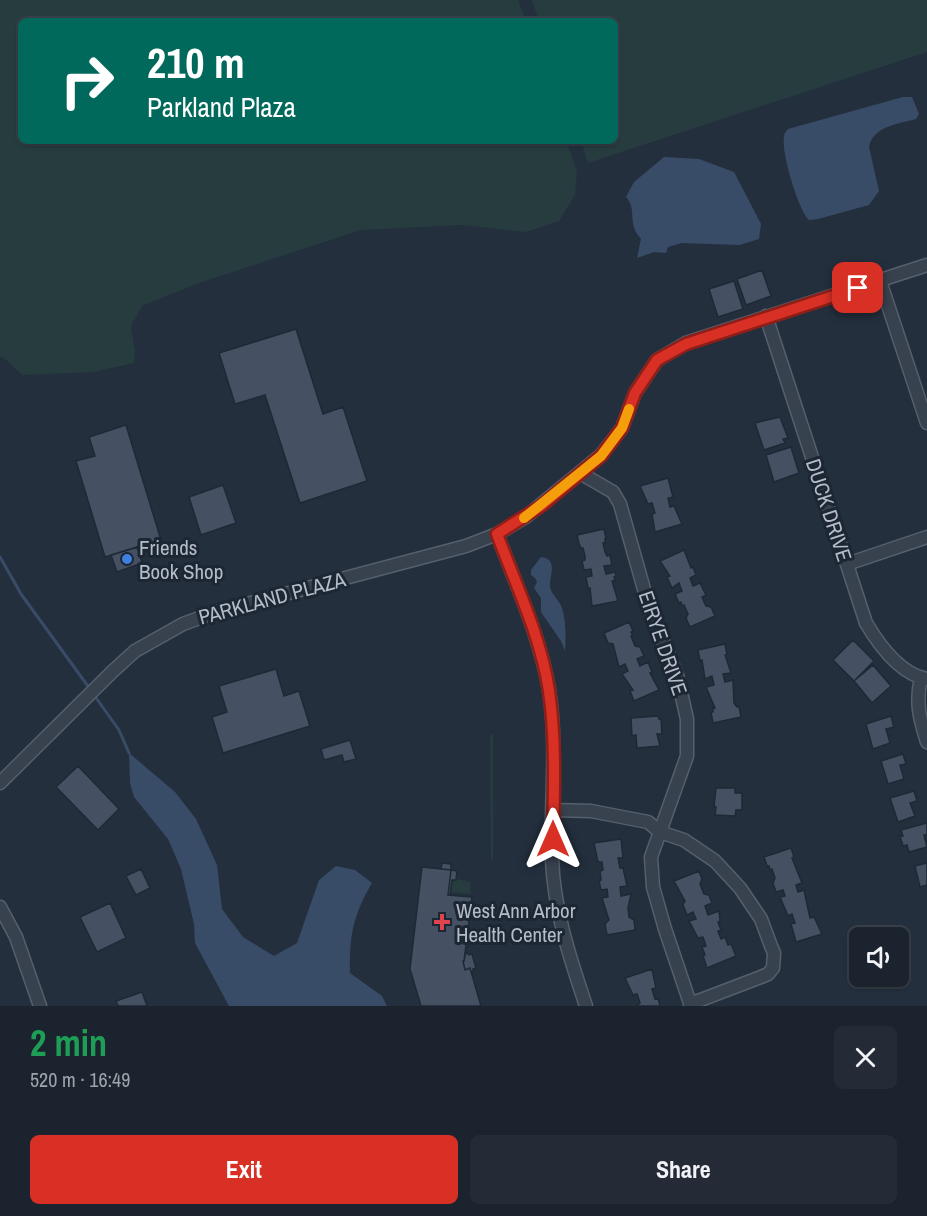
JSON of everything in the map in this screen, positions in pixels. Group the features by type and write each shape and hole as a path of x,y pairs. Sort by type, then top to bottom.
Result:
{"street":[{"name":"PARKLAND PLAZA","path":"0,783 100,683 145,644 197,618 466,546 497,534 541,506 601,456 622,428 635,393 657,360 686,344 927,265"},
{"path":"880,280 927,423"},
{"name":"DUCK DRIVE","path":"766,316 866,623 887,654 924,679"},
{"name":"EIRYE DRIVE","path":"579,472 613,492 620,504 649,607 677,675 687,719 687,756 651,857 653,887 690,1005"},
{"path":"497,534 541,653 549,691 553,734 552,859 555,898 563,937 586,1006"},
{"path":"847,564 927,537"},
{"path":"924,679 917,693 918,713 927,742"},
{"path":"553,814 591,819 603,815 648,822 660,832 684,840 715,861 740,888 764,928 774,953 773,968 768,974 690,1005"},
{"path":"0,907 16,937 40,1006"}],"green space":[{"path":"0,0 518,0 525,18 18,18 18,144 567,144 577,171 575,195 559,221 526,232 462,225 361,230 199,283 142,306 131,326 135,353 134,363 93,372 22,375 3,357 0,357"},
{"path":"532,0 927,0 927,52 588,163 582,144 618,144 618,18 538,18"},
{"path":"493,734 493,861 491,857 490,736"},
{"path":"452,878 470,882 471,894 451,892"}],"water":[{"path":"903,97 912,97 919,114 916,119 881,130 871,140 869,147 879,191 869,205 809,220 795,193 785,155 785,132 788,129"},
{"path":"664,157 699,159 734,172 761,224 759,239 739,245 682,243 668,247 666,253 654,252 637,258 641,239 634,227 631,207 626,197 634,182"},
{"path":"541,557 547,558 551,564 550,587 563,613 565,651 561,641 541,612 541,598 534,588 537,582 531,575 531,570"},
{"path":"129,753 175,792 196,819 217,865 222,909 243,937 274,956 297,943 319,880 336,866 355,870 372,883 356,916 350,948 350,973 382,996 387,1006 229,1006 195,943 194,924 181,869 168,839 134,797 130,783"}],"building":[{"path":"762,270 771,296 746,305 737,279"},
{"path":"734,281 743,309 718,317 709,289"},
{"path":"296,329 323,414 343,407 367,481 300,503 265,395 235,404 219,353"},
{"path":"780,417 788,438 783,439 785,443 764,450 755,423"},
{"path":"126,425 161,540 105,557 76,461 95,456 89,437"},
{"path":"791,447 799,473 774,482 766,455"},
{"path":"668,478 673,497 668,498 670,507 674,506 682,524 655,532 652,514 655,513 652,503 648,504 640,486"},
{"path":"223,485 236,523 201,535 189,497"},
{"path":"604,529 605,552 607,556 610,555 612,565 604,566 606,574 615,572 615,581 612,581 618,601 592,606 586,577 592,576 591,569 584,570 582,561 585,560 585,556 577,535"},
{"name":"Friends Book Shop","path":"137,547 142,563 117,572 111,555"},
{"path":"684,550 696,575 690,578 693,586 700,583 706,595 702,597 706,606 711,607 715,616 690,627 684,605 679,603 675,594 682,591 679,583 672,588 667,577 670,576 660,561"},
{"path":"629,622 635,646 640,647 644,656 637,659 640,666 648,662 652,672 650,673 659,690 634,701 630,691 633,690 622,674 628,671 625,664 619,667 613,644 608,643 604,633"},
{"path":"853,640 874,661 854,681 833,660"},
{"path":"725,644 727,654 725,655 731,673 723,674 725,682 733,680 734,703 737,707 739,706 741,717 713,723 711,712 715,708 706,687 714,685 712,676 705,679 698,650"},
{"path":"873,665 891,686 872,703 854,681"},
{"path":"276,669 284,696 299,691 310,726 223,753 212,717 227,712 219,686"},
{"path":"658,716 661,719 662,734 657,734 660,746 637,748 636,735 632,736 631,718"},
{"path":"891,716 894,727 886,729 890,743 873,749 866,724"},
{"path":"350,740 356,759 344,762 342,755 324,760 321,749"},
{"path":"903,754 906,764 900,765 904,779 888,784 881,761"},
{"path":"78,766 119,809 98,830 56,787"},
{"path":"716,788 735,788 735,793 742,793 742,810 736,810 735,816 715,815"},
{"path":"914,791 917,801 910,803 915,816 898,822 890,798"},
{"path":"927,823 927,835 924,835 927,847 909,852 907,845 903,846 901,830"},
{"path":"621,839 623,858 618,858 627,886 620,887 621,896 631,894 629,917 634,920 635,930 607,935 605,924 609,920 602,898 608,897 607,889 601,890 599,881 601,880 600,871 603,870 602,862 598,862 594,843"},
{"path":"791,848 794,857 792,858 802,883 796,885 798,892 804,890 810,918 814,917 822,934 796,942 791,924 795,923 792,914 788,916 780,897 785,896 783,890 776,892 772,869 770,870 767,866 764,857"},
{"path":"442,863 451,864 451,870 441,869"},
{"path":"927,863 927,885 920,887 915,866"},
{"name":"West Ann Arbor Health Center","path":"422,867 451,870 448,895 472,897 463,961 465,970 470,968 481,1006 421,1006 410,969"},
{"path":"141,869 150,888 136,895 126,876"},
{"path":"451,870 457,871 456,880 452,880 450,895 448,895"},
{"path":"699,871 704,894 709,895 712,903 705,906 708,915 719,911 720,921 718,922 721,930 718,931 721,939 725,937 736,956 707,968 703,956 705,955 702,947 706,946 703,937 698,938 689,921 696,919 693,912 687,915 683,905 685,901 674,881"},
{"path":"110,903 126,938 97,952 80,917"},
{"path":"466,952 469,955 472,954 476,968 473,972 470,968 465,970 463,961"},
{"path":"652,969 656,988 652,989 660,1006 636,1006 640,1003 637,994 633,995 625,978"},
{"path":"142,992 147,1006 118,1006 116,1001"}],"waterway":[{"path":"0,557 21,594 90,689"},
{"path":"94,695 119,730 129,753"}],"slow traffic":[{"path":"524,518 601,456 622,428 629,409"}],"place":[{"name":"Friends Book Shop","path":"127,559"},
{"name":"West Ann Arbor Health Center","path":"442,922"}],"route":[{"path":"553,839 553,734 549,691 541,653 497,534 541,506 601,456 622,428 635,393 657,360 686,344 766,316 858,288"}]}
